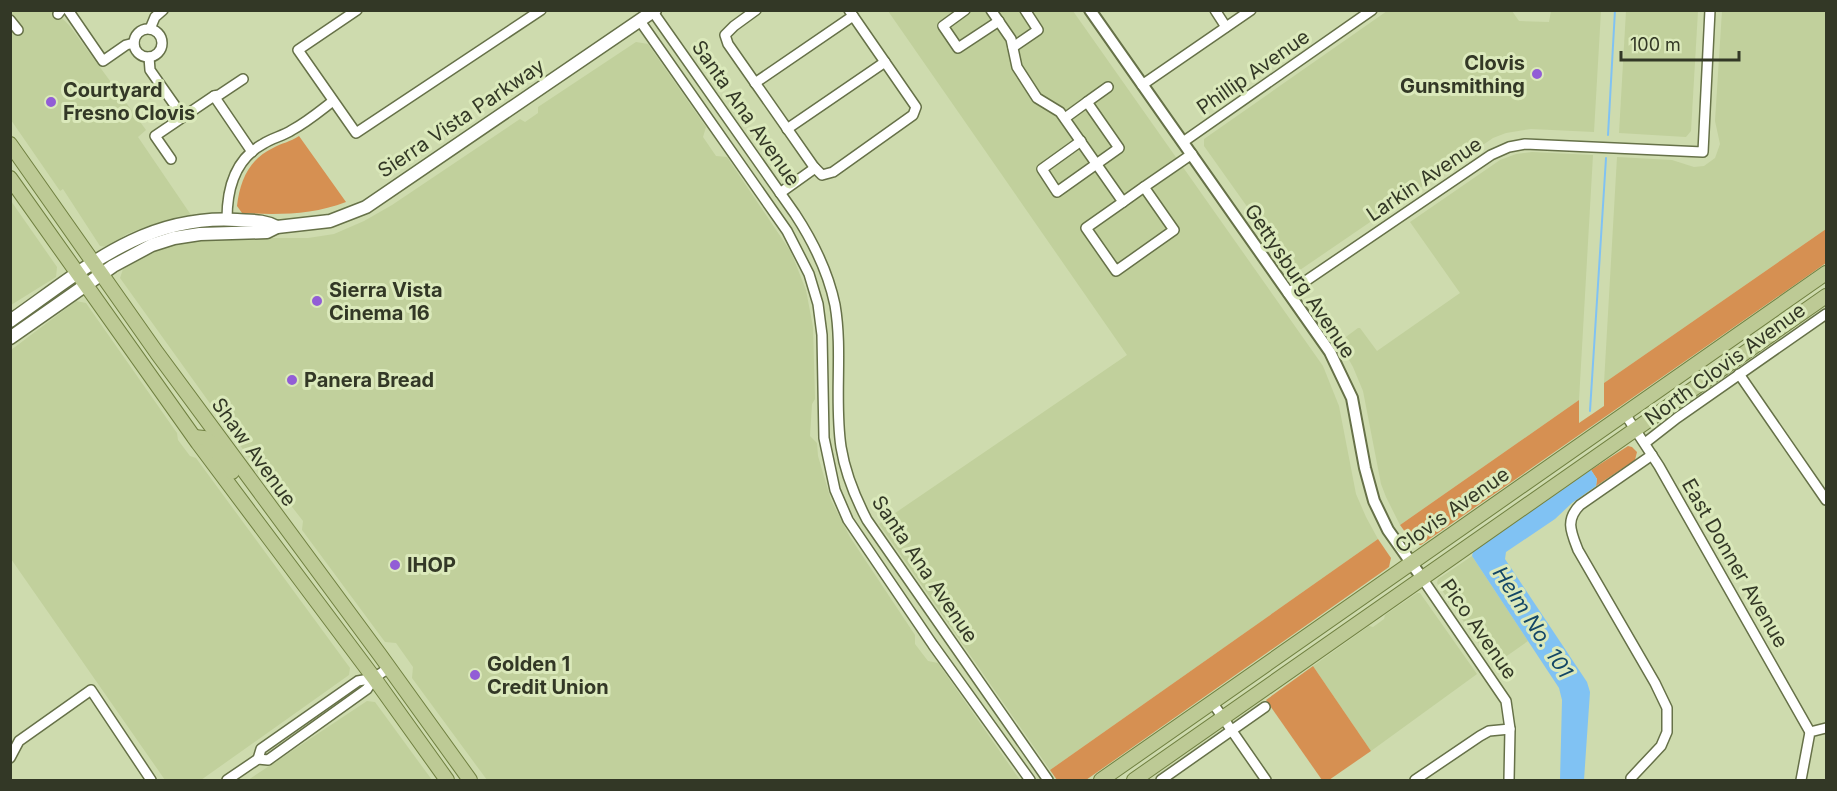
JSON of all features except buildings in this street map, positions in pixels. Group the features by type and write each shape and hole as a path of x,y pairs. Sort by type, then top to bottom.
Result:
{"main road":[{"name":"Sierra Vista Parkway","path":"98,268 152,245 187,235 267,232 277,227 330,221 366,207 654,11"},
{"name":"Shaw Avenue","path":"10,144 270,508 390,667 470,780"},
{"path":"10,157 42,190"},
{"name":"Shaw Avenue","path":"10,178 194,436 375,678 447,780"},
{"name":"Sierra Vista Parkway","path":"98,268 134,239 181,222 227,219 267,222 277,227"},
{"path":"152,245 177,231 220,226 227,219"},
{"path":"10,321 98,268"},
{"name":"Clovis Avenue","path":"1101,780 1827,273"},
{"path":"10,338 82,279"},
{"name":"Clovis Avenue","path":"1134,780 1827,296"},
{"path":"194,436 209,441 241,484 270,508"}],"street":[{"path":"68,10 103,61 126,45 134,43"},
{"path":"150,29 155,17 163,10"},
{"path":"357,10 298,50 357,133 541,10"},
{"path":"755,83 851,13 916,107 913,115 833,172 822,174 815,168 787,129 755,83 728,44 725,35 756,10"},
{"path":"965,10 943,26 958,48 999,21"},
{"path":"991,10 1011,39 1017,67 1037,98 1060,112 1065,118 1123,202"},
{"path":"1013,47 1038,30 1025,10"},
{"name":"Gettysburg Avenue","path":"1090,10 1330,352 1347,384 1374,501 1388,530 1422,578"},
{"path":"1215,10 1226,27"},
{"path":"1142,85 1251,10"},
{"name":"Phillip Avenue","path":"1183,142 1372,10"},
{"name":"Larkin Avenue","path":"1288,292 1491,155 1509,147 1525,144 1703,152 1710,10"},
{"name":"Santa Ana Avenue","path":"654,11 811,238 825,270 831,290 838,335 841,445 857,500 878,538 1048,780"},
{"path":"10,20 18,30"},
{"name":"Santa Ana Avenue","path":"640,21 787,231 809,274 818,304 822,335 824,438 835,490 848,520 959,682 1030,780"},
{"path":"150,29 159,33 162,42 160,50 149,57 137,52 134,43 141,30 150,29"},
{"path":"149,57 150,70 183,117"},
{"path":"787,129 885,62"},
{"path":"171,159 155,136 243,79"},
{"path":"1065,118 1108,87"},
{"path":"214,96 252,152"},
{"path":"227,219 230,186 242,162 260,145 301,125 333,101"},
{"path":"1081,141 1042,169 1058,192 1119,148 1087,102"},
{"path":"1144,187 1174,230 1116,271 1086,228 1144,187 1192,154"},
{"path":"780,193 815,168"},
{"name":"North Clovis Avenue","path":"1645,443 1739,374 1827,314"},
{"path":"1739,374 1827,500"},
{"name":"East Donner Avenue","path":"1625,414 1652,455 1810,732"},
{"path":"1632,779 1661,746 1667,732 1667,708 1655,682 1578,550 1570,528 1573,513 1580,505 1652,455"},
{"name":"Pico Avenue","path":"1422,578 1506,701 1510,729"},
{"path":"227,780 258,759 268,759 294,742 367,689 375,678 390,667"},
{"path":"10,759 18,741 91,690 151,780"},
{"path":"1212,702 1266,780"},
{"path":"1161,780 1265,707"},
{"path":"1801,780 1810,732 1827,728"},
{"path":"1415,780 1489,731 1510,729 1509,780"}],"shaded area":[{"path":"10,11 55,11 69,25 146,130 138,137 191,215 142,228 127,234 107,247 100,246 63,189 60,191 11,120"},
{"path":"888,11 1073,11 1323,366 1339,406 1356,494 1378,539 1050,770 879,524 1127,355"},
{"path":"1387,11 1512,11 1519,21 1549,22 1551,11 1601,11 1594,132 1531,129 1506,133 1493,138 1300,270 1292,270 1204,146 1204,139"},
{"path":"1626,11 1698,11 1691,131 1686,137 1619,133"},
{"path":"1722,11 1826,11 1826,229 1604,383 1617,157 1672,160 1694,167 1704,166 1715,158 1720,144 1715,121"},
{"path":"636,42 648,44 706,127 703,137 716,156 727,157 791,252 806,290 813,327 815,399 812,404 810,436 817,443 818,456 831,500 850,537 915,635 915,644 928,661 938,663 1020,780 487,780 412,678 413,667 396,643 385,642 302,530 303,521 289,503 280,501 120,278 123,269 132,261 151,251 182,242 211,238 308,238 334,234 364,221 392,205 520,119 525,122 538,113 538,107"},
{"path":"299,136 346,202 295,213 242,213 237,206 238,197 243,180 252,165 276,146"},
{"path":"1532,152 1593,155 1579,400 1400,525 1381,484 1363,391 1339,342 1360,328 1377,351 1460,293 1410,222 1500,160 1516,154"},
{"path":"11,201 57,267 56,277 11,305"},
{"path":"1826,229 1826,263 1421,545 1414,544 1400,525 1579,400 1579,423 1604,406 1604,383"},
{"path":"76,301 86,303 177,433 178,440 190,456 196,458 350,668 349,675 201,780 165,780 11,559 11,350"},
{"path":"1628,446 1637,452 1635,460 1596,486 1597,479 1591,470"},
{"path":"1378,539 1391,558 1389,567 1086,780 1057,780 1050,770"},
{"path":"1472,556 1528,641 1494,665 1437,583 1438,579"},
{"path":"1420,593 1477,674 1371,751 1313,666 1369,626 1373,627 1384,619 1385,615"},
{"path":"1313,666 1371,751 1329,780 1322,780 1266,700"},
{"path":"367,701 375,702 432,780 248,780"}],"water":[{"path":"1591,470 1597,479 1596,486 1572,503 1555,519 1506,552 1505,559 1587,682 1590,692 1584,780 1560,780 1562,700 1559,688 1472,556 1473,552"}],"waterway":[{"name":"Helm No. 101","path":"1608,135 1615,10"},
{"name":"Helm No. 101","path":"1590,411 1606,158"}],"place":[{"name":"Clovis Gunsmithing","path":"1537,74"},
{"name":"Courtyard Fresno Clovis","path":"51,102"},
{"name":"Sierra Vista Cinema 16","path":"317,301"},
{"name":"Panera Bread","path":"292,380"},
{"name":"IHOP","path":"395,565"},
{"name":"Golden 1 Credit Union","path":"475,675"}]}
